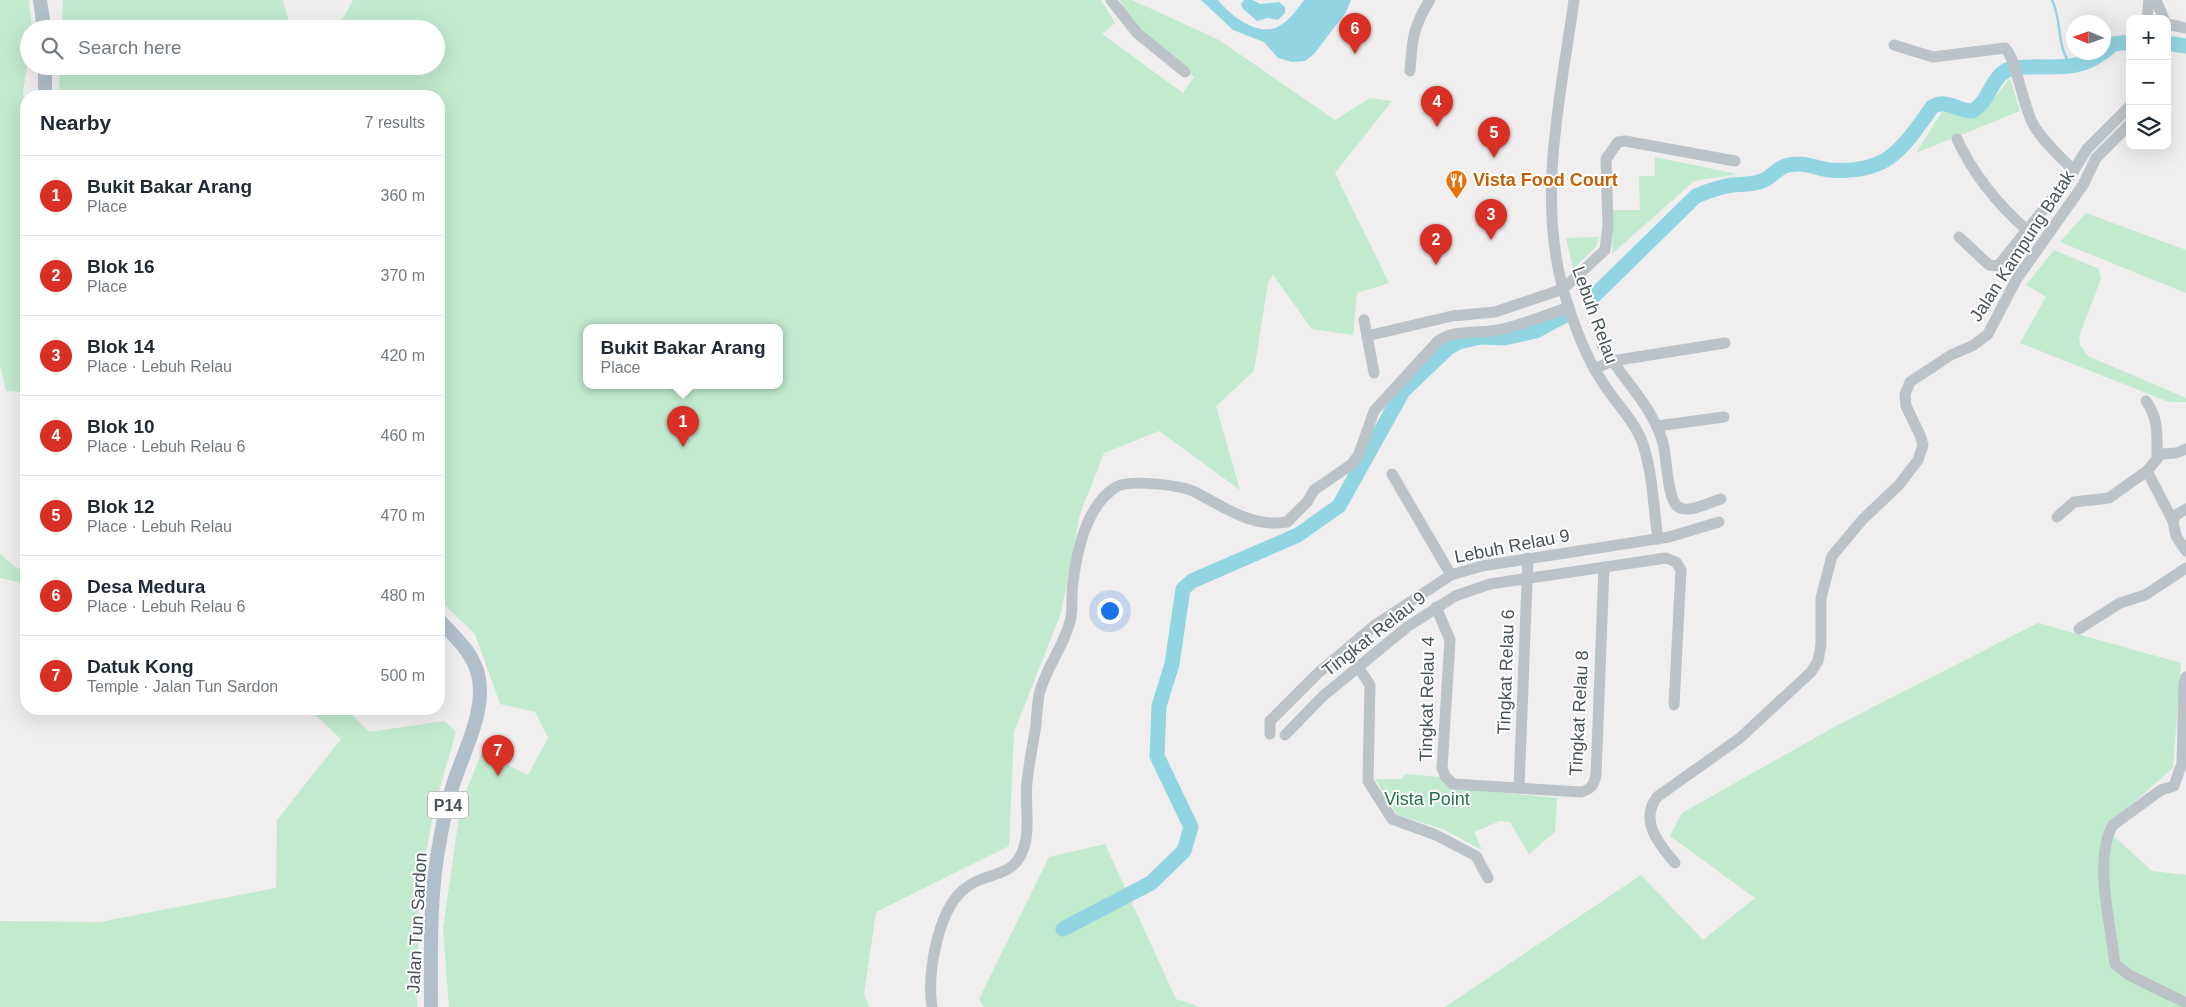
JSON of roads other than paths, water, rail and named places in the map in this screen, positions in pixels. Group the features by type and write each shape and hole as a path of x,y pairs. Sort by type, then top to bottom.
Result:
{"main road":[{"path":"40,0 43,20"},
{"path":"46,20 49,0"},
{"path":"45,75 45,90"},
{"name":"Jalan Tun Sardon","path":"431,1007 434,880 451,790 472,728 480,692 479,677 470,656 460,641 445,626"}],"street":[{"path":"1111,0 1137,33 1185,72"},
{"path":"1410,71 1417,21 1430,0"},
{"name":"Lebuh Relau","path":"1574,0 1552,174 1554,237 1563,289 1594,369 1629,418 1640,438 1647,458 1658,539"},
{"path":"2147,15 2148,0"},
{"path":"2156,0 2164,15"},
{"path":"2171,23 2186,28"},
{"path":"1894,45 1933,57 2000,47 2008,51 2034,125 2074,171"},
{"path":"1959,237 1987,264 1995,267 2002,263 2074,171 2087,149 2126,110"},
{"name":"Jalan Kampung Batak","path":"1675,863 1658,842 1652,829 1649,816 1651,806 1657,797 1740,738 1811,672 1818,661 1821,645 1821,598 1832,556 1863,519 1899,485 1918,460 1923,445 1920,434 1906,406 1904,394 1910,382 1951,355 1974,345 1988,334 2016,280 2083,185 2096,158 2126,128"},
{"path":"1956,139 1977,176 1992,197 2028,231"},
{"path":"1367,336 1452,316 1495,312 1563,289 1605,250 1608,226 1606,159 1618,142 1625,141 1735,161"},
{"path":"932,1007 931,977 936,947 944,920 953,902 970,885 1012,868 1022,852 1027,826 1027,782 1040,692 1071,617 1072,584 1079,550 1092,514 1100,502 1116,487 1134,483 1187,489 1230,511 1263,524 1287,522 1307,502 1314,490 1352,464 1359,454 1374,411 1438,341 1446,335 1496,330 1516,325 1569,307"},
{"path":"1364,320 1374,373"},
{"path":"1594,369 1612,361 1725,343"},
{"path":"1602,345 1656,426 1662,442 1672,500 1677,506 1687,509 1721,499"},
{"path":"2146,401 2153,410 2156,424 2157,458"},
{"path":"1656,426 1724,417"},
{"path":"2057,517 2074,502 2109,498 2147,471 2161,454 2176,453 2186,449"},
{"path":"2147,471 2173,521 2176,536 2186,551"},
{"path":"1392,474 1451,575"},
{"path":"2173,521 2176,516 2186,509"},
{"name":"Lebuh Relau 9","path":"1270,734 1270,721 1317,674 1375,625 1451,575 1466,569 1528,558 1658,539 1719,522"},
{"name":"Tingkat Relau 6","path":"1519,788 1528,558"},
{"name":"Tingkat Relau 9","path":"1285,735 1323,696 1406,627 1455,596 1490,584 1666,558 1676,562 1681,570 1674,705"},
{"name":"Tingkat Relau 8","path":"1519,788 1581,792 1588,790 1594,785 1604,567"},
{"path":"2079,629 2120,603 2145,595 2186,568"},
{"name":"Tingkat Relau 4","path":"1436,607 1450,640 1442,768 1445,776 1453,784 1519,788"},
{"path":"1358,667 1370,685 1366,775 1372,788 1392,819 1436,835 1476,856 1488,878"},
{"path":"2186,678 2184,684 2182,763 2174,786 2161,790 2113,825 2108,833 2104,873 2116,964 2129,975 2186,1003"}],"water":[{"path":"1201,0 1218,0 1230,13 1246,24 1264,29 1273,29 1285,23 1304,0 1351,0 1346,12 1314,54 1305,61 1292,62 1278,58 1264,42 1233,30"},
{"path":"1244,0 1253,0 1260,4 1279,2 1285,7 1285,13 1278,20 1268,18 1257,21 1243,9 1241,4"}],"waterway":[{"path":"2052,0 2064,53 2074,67"},
{"path":"2111,46 2126,42"},
{"path":"2171,44 2186,46"},
{"path":"1594,296 1696,196 1723,187 1751,184 1767,179 1781,168 1791,164 1803,164 1829,170 1865,168 1879,163 1902,147 1932,107 1947,104 1972,111 1978,107 1997,79 2007,70 2018,67 2077,65 2090,60"},
{"path":"1063,929 1151,883 1184,851 1191,827 1157,756 1159,706 1172,664 1183,589 1192,581 1298,535 1339,506 1403,391 1448,348 1459,342 1481,337 1504,338 1536,331 1562,317"}],"place":[{"name":"Desa Medura","path":"1355,54"},
{"name":"Blok 10","path":"1437,127"},
{"name":"Blok 12","path":"1494,158"},
{"name":"Vista Food Court","path":"1457,199"},
{"name":"Blok 14","path":"1491,240"},
{"name":"Blok 16","path":"1436,265"},
{"name":"Bukit Bakar Arang","path":"683,447"},
{"name":"Datuk Kong","path":"498,776"}],"park label":[{"name":"Vista Point","path":"1427,799"}]}
